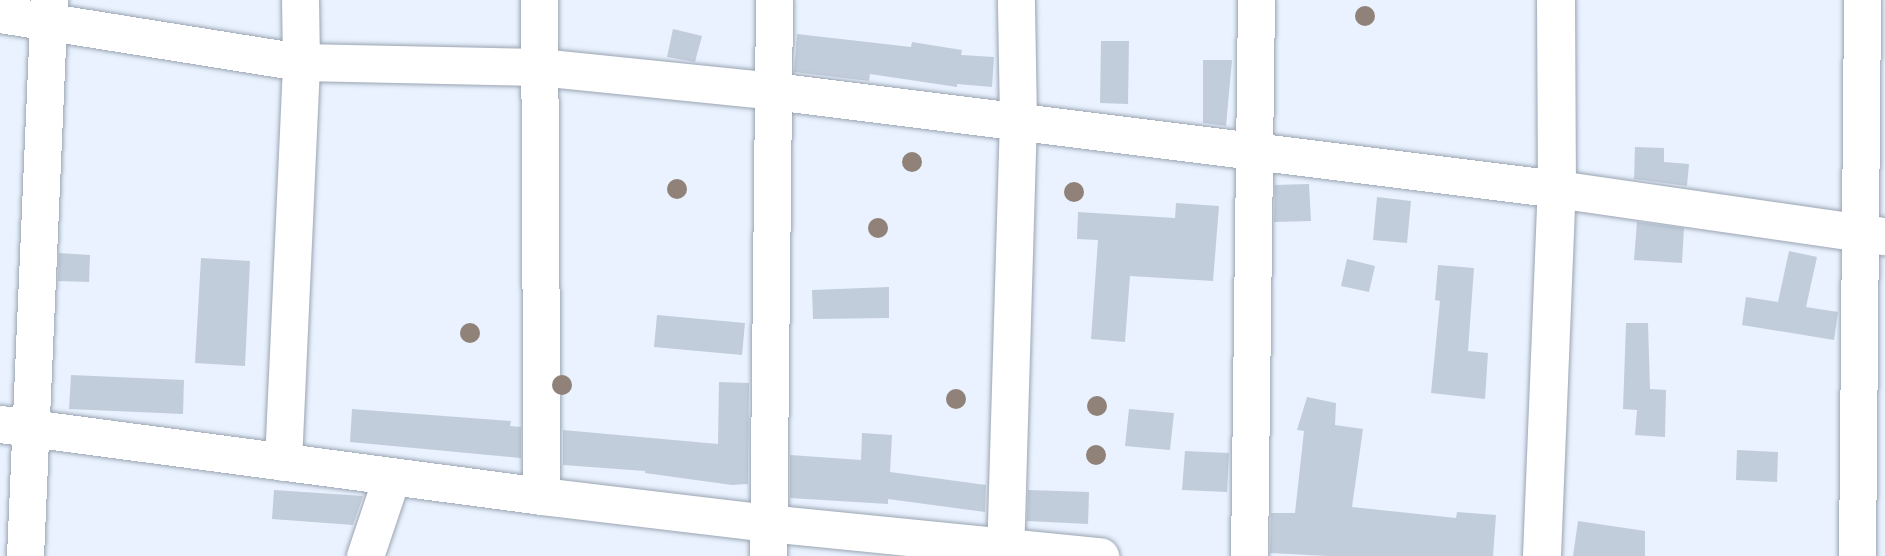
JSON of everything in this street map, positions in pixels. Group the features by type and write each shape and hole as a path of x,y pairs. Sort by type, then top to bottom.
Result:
{"street":[{"path":"283,462 301,61 300,0"},
{"path":"538,0 542,496"},
{"path":"768,539 774,0"},
{"path":"1005,551 1018,120 1016,0"},
{"path":"1249,556 1256,0"},
{"path":"1542,556 1557,189 1556,0"},
{"path":"1857,556 1873,235 1862,0"},
{"path":"25,556 15,426 49,10"},
{"path":"0,14 49,10 301,61 539,67 774,90 1557,189 1873,235"},
{"path":"15,426 542,496 768,539 1100,556"},
{"path":"365,556 392,476"}],"building":[{"path":"673,29 702,36 695,62 667,57"},
{"path":"797,34 911,47 912,42 962,50 961,55 994,57 992,87 957,84 957,87 870,74 869,81 794,72"},
{"path":"1101,41 1129,41 1128,104 1100,103"},
{"path":"1203,60 1232,60 1226,126 1203,123"},
{"path":"1635,147 1664,148 1664,162 1689,164 1687,186 1634,179"},
{"path":"1309,184 1311,221 1274,222 1275,185"},
{"path":"1377,197 1411,201 1407,243 1373,240"},
{"path":"1176,203 1219,206 1213,281 1130,276 1125,342 1091,339 1098,240 1077,239 1078,212 1175,218"},
{"path":"1637,222 1684,228 1682,263 1634,260"},
{"path":"1789,251 1817,257 1806,307 1838,312 1834,340 1742,325 1746,297 1778,302"},
{"path":"59,253 90,255 89,282 58,281"},
{"path":"201,258 250,261 245,366 195,363"},
{"path":"1347,259 1375,266 1369,292 1341,286"},
{"path":"1438,265 1474,268 1468,351 1488,353 1485,399 1431,393 1440,301 1435,300"},
{"path":"889,287 889,318 813,319 812,290"},
{"path":"657,315 745,323 742,355 654,347"},
{"path":"1626,323 1648,323 1650,389 1666,390 1665,437 1635,435 1637,410 1623,409"},
{"path":"71,375 184,380 183,414 69,409"},
{"path":"719,382 749,383 748,484 732,485 645,471 563,465 563,430 718,444"},
{"path":"1307,397 1336,403 1335,425 1363,429 1352,507 1456,518 1457,512 1496,515 1493,556 1328,556 1270,553 1271,513 1295,513 1304,431 1297,430"},
{"path":"352,409 511,421 510,426 521,427 521,458 350,442"},
{"path":"1129,409 1174,413 1170,450 1125,446"},
{"path":"862,433 892,435 890,472 986,485 985,512 888,499 888,504 790,498 790,455 861,460"},
{"path":"1737,450 1778,452 1777,482 1736,480"},
{"path":"1185,451 1229,453 1227,492 1182,490"},
{"path":"274,490 363,496 353,525 272,519"},
{"path":"1028,490 1089,492 1088,524 1027,521"},
{"path":"1578,521 1645,531 1645,556 1573,556"}]}
